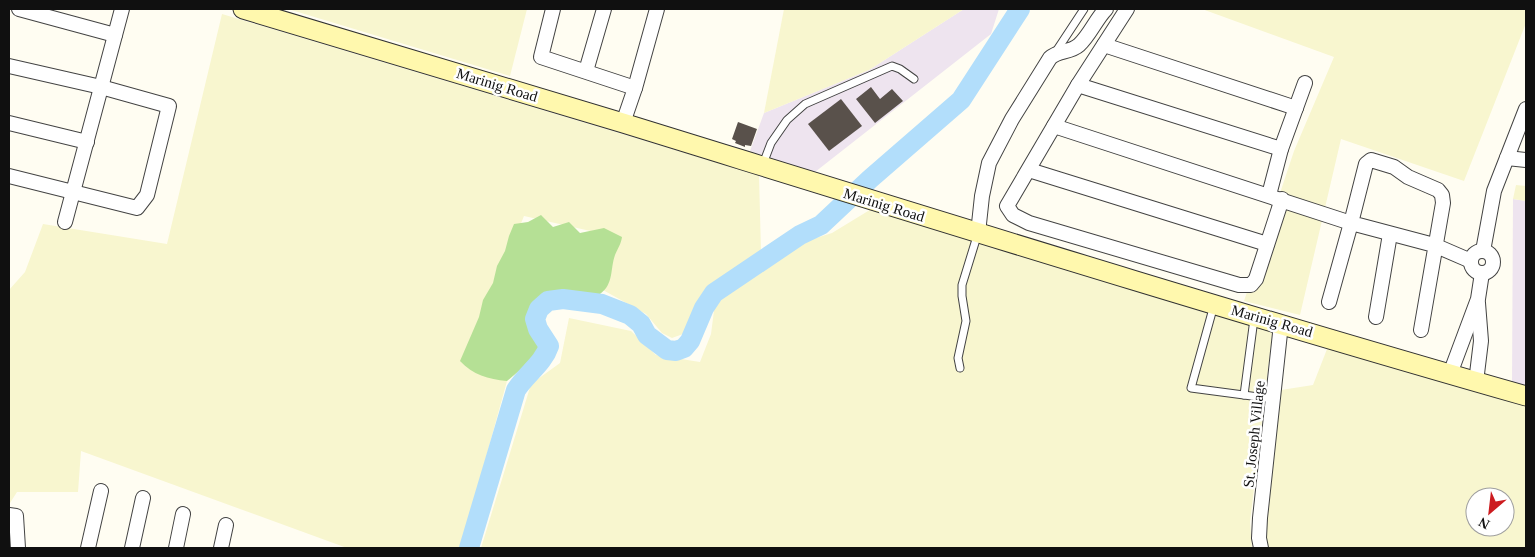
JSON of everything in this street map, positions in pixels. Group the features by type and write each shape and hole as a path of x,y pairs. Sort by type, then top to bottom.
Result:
{"street":[{"path":"19,9 115,35"},
{"path":"65,222 122,9"},
{"name":"Marinig Road","path":"243,9 623,123 870,201 1526,396"},
{"path":"553,9 541,57 635,88"},
{"path":"586,71 604,9"},
{"path":"623,123 657,9"},
{"path":"978,233 982,196 989,164 1012,118 1050,58 1055,54 1072,50 1080,45 1106,9"},
{"path":"1127,9 1078,86 1007,206 1013,215 1029,223 1239,285 1251,285 1256,280 1268,244 1276,197 1281,149 1305,83"},
{"path":"1104,45 1296,108"},
{"path":"9,66 101,87 169,106 147,195 137,208 9,176"},
{"path":"1078,86 1281,149"},
{"path":"1483,251 1494,191 1526,109"},
{"path":"9,123 87,142"},
{"path":"1054,126 1276,197 1302,208 1434,245 1471,261 1475,270 1482,272 1489,270 1492,264 1491,257 1483,251"},
{"path":"1507,158 1526,160"},
{"path":"1329,302 1366,164 1371,160 1381,162 1394,167 1408,177 1438,190 1442,195 1421,330"},
{"path":"1029,170 1268,244"},
{"path":"1376,317 1390,234"},
{"path":"1471,261 1474,254 1483,251"},
{"path":"1450,374 1478,299 1482,272"},
{"path":"1476,382 1482,341 1478,299"},
{"name":"St. Joseph Village","path":"1261,548 1259,538 1260,518 1282,324"},
{"path":"88,548 101,490"},
{"path":"132,548 143,498"},
{"path":"176,548 183,514"},
{"path":"9,515 16,516 18,548"},
{"path":"221,548 226,525"}],"lane":[{"path":"1055,54 1084,9"},
{"path":"762,167 770,143 787,120 805,104 892,66 914,79"},
{"path":"960,368 958,358 966,321 962,285 978,233"},
{"path":"1214,304 1191,388 1274,399"},
{"path":"1244,395 1254,316"}],"shaded area":[{"path":"288,9 527,9 510,76"},
{"path":"784,9 964,9 869,70 764,113"},
{"path":"964,9 999,9 991,34 815,172 750,151 764,113 869,70"},
{"path":"1202,9 1526,9 1526,23 1464,181 1341,139 1300,315 1244,301 1294,151 1334,57"},
{"path":"222,14 759,175 761,252 708,291 683,334 672,338 662,333 646,314 603,290 617,237 524,216 465,361 507,381 461,548 347,548 81,451 78,492 17,492 9,503 9,290 25,272 43,224 167,244"},
{"path":"1516,185 1526,186 1526,201 1513,199"},
{"path":"1513,199 1526,201 1526,387 1512,384"},
{"path":"873,208 1273,327 1250,522 1252,548 481,548 531,384 560,363 569,318 631,331 656,355 700,362 711,334 715,303 778,250 832,233"},
{"path":"1329,344 1526,403 1526,548 1266,548 1267,505 1281,390 1313,385"}],"green space":[{"path":"541,215 553,227 569,222 580,233 604,228 622,237 613,260 610,281 608,286 596,296 587,296 561,290 538,301 529,311 526,321 541,346 541,352 507,381 481,376 470,370 460,361 479,317 483,300 493,283 497,266 505,251 514,224 528,222"}],"building":[{"path":"871,87 880,99 892,89 903,101 875,123 856,99"},
{"path":"841,99 862,126 829,151 808,124"},
{"path":"738,122 757,129 751,146 745,145 745,147 735,143 736,141 732,139"}],"waterway":[{"path":"469,548 516,390 539,364 549,346 538,329 535,319 539,309 548,301 563,299 602,304 630,315 641,324 647,335 667,350 676,351 684,348 690,341 704,308 714,293 800,235 821,225 870,179 961,100 1020,9"}]}
